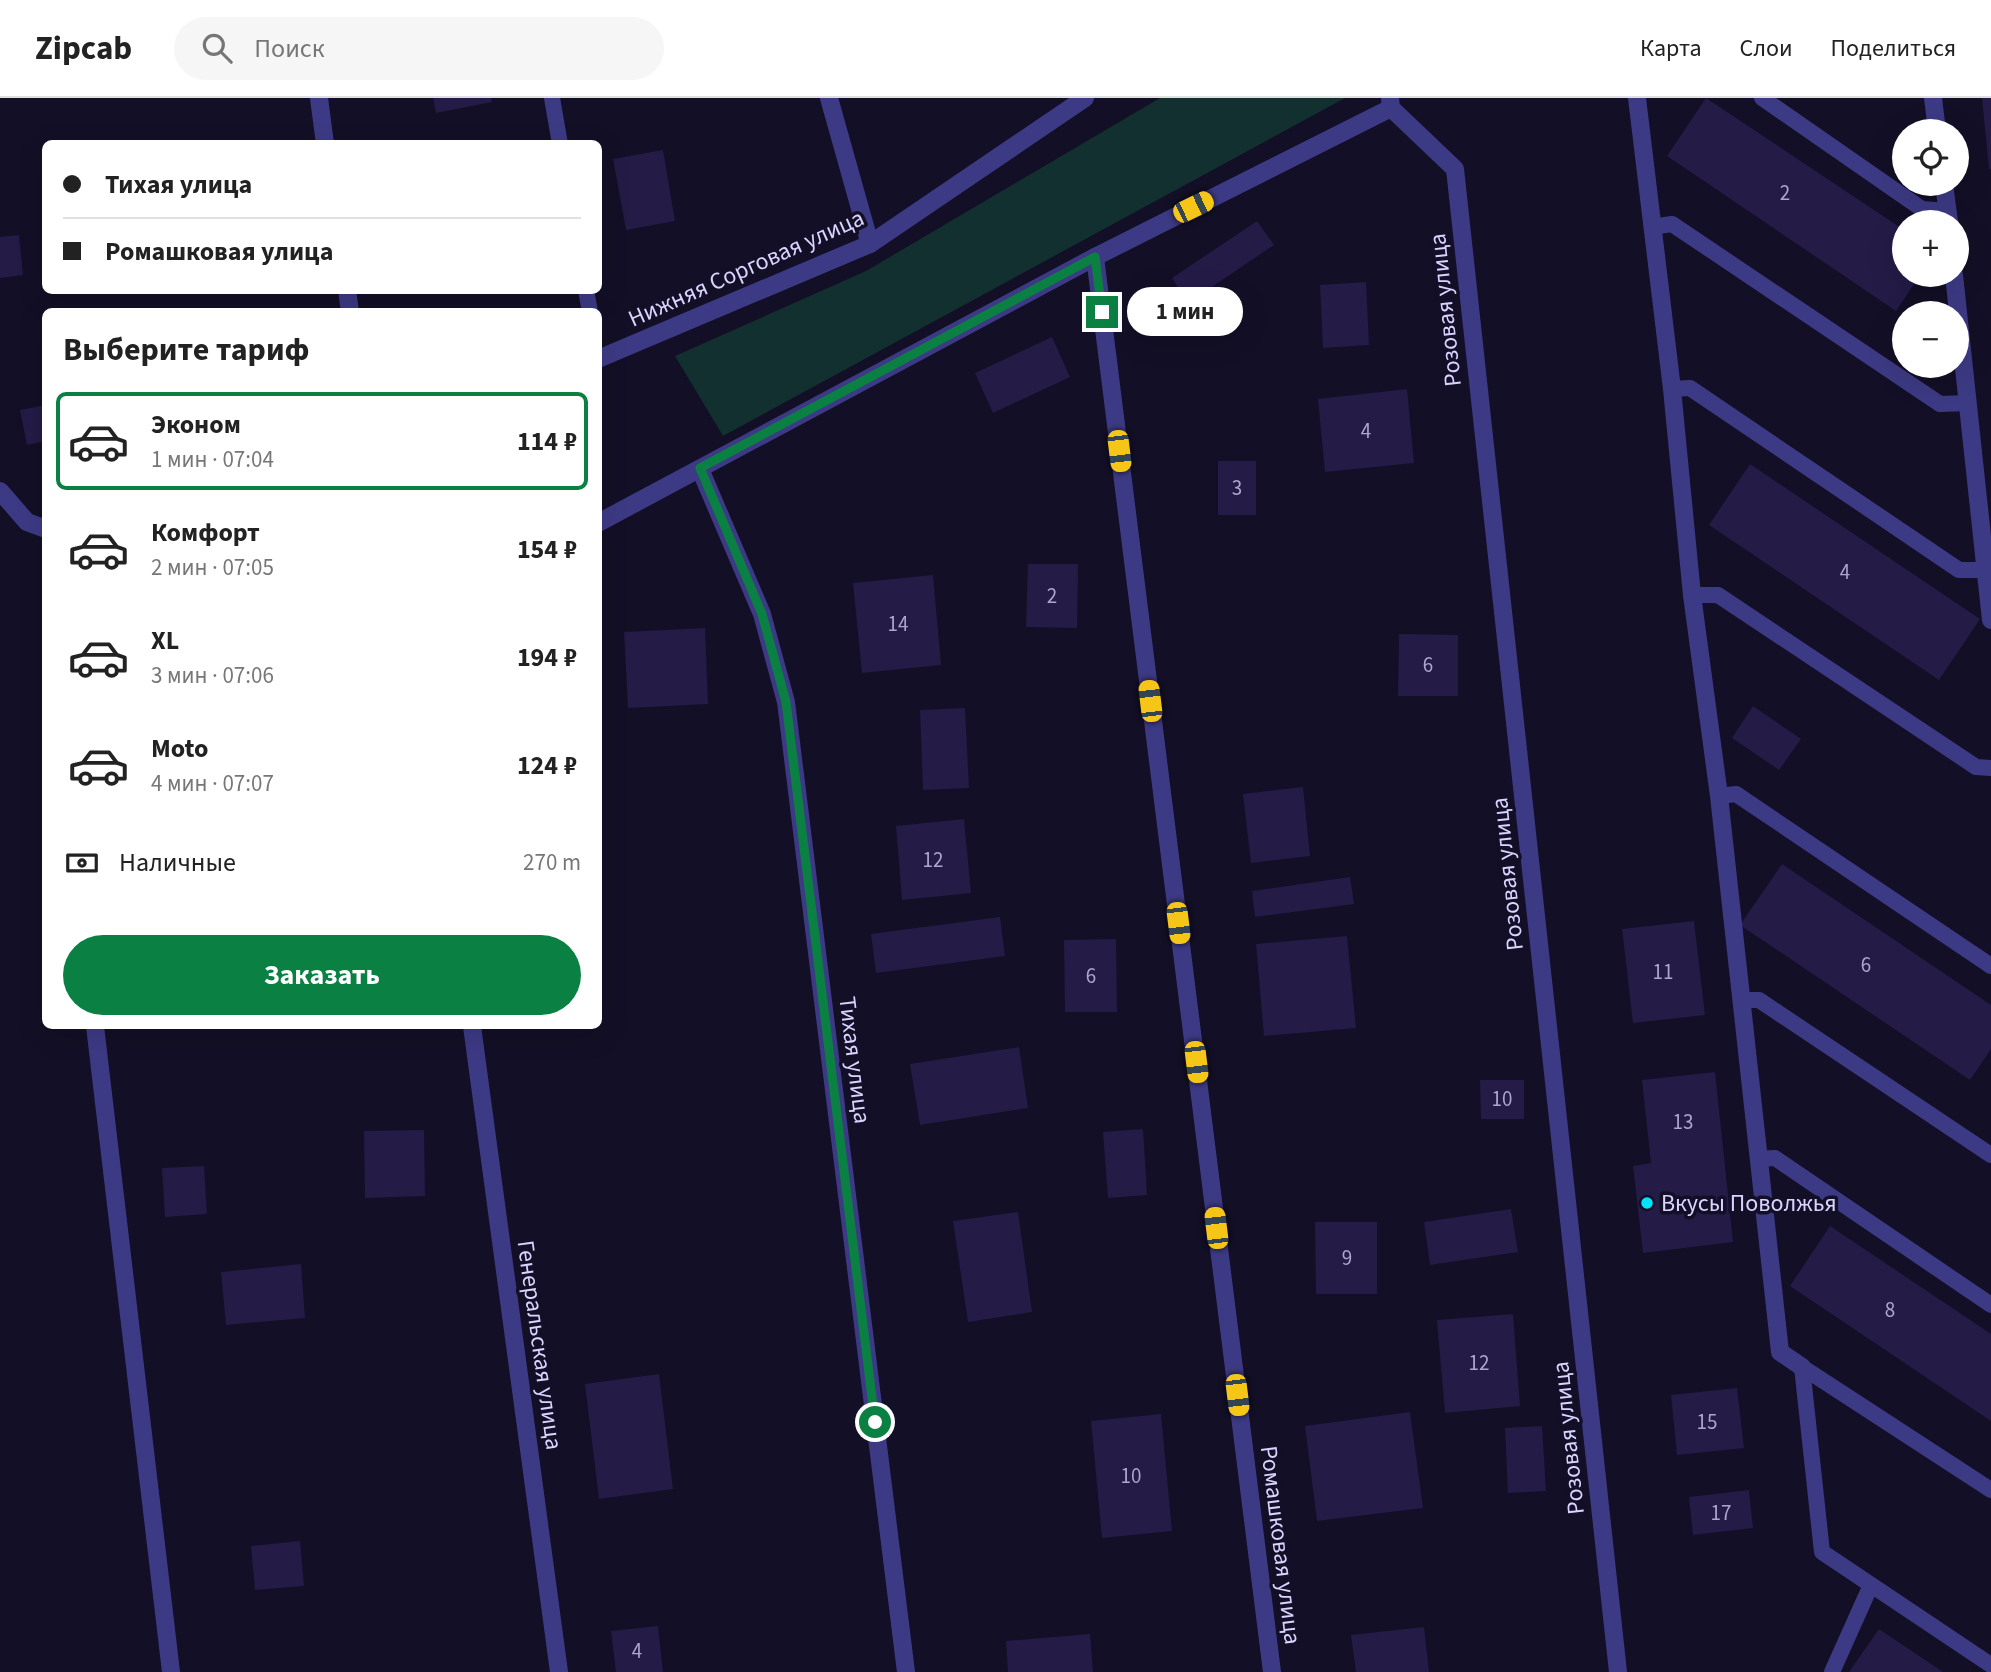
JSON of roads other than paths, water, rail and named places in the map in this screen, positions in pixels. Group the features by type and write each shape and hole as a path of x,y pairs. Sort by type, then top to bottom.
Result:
{"street":[{"path":"319,98 324,140"},
{"path":"829,98 870,244"},
{"name":"Нижняя Сорговая улица","path":"602,357 870,244 1084,98"},
{"path":"1637,98 1672,388 1692,595 1719,796 1780,1352 1802,1367"},
{"path":"1933,98 1936,119"},
{"path":"602,521 1095,257 1390,103"},
{"name":"Розовая улица","path":"1390,103 1455,169 1618,1672"},
{"name":"Ромашковая улица","path":"1095,257 1272,1672"},
{"path":"1955,287 1991,620"},
{"name":"Тихая улица","path":"700,468 762,614 786,702 906,1672"},
{"path":"0,491 27,522 42,528"},
{"path":"95,1029 171,1672"},
{"name":"Генеральская улица","path":"472,1029 559,1672"}],"lane":[{"path":"552,98 559,140"},
{"path":"1762,98 1925,210"},
{"path":"1652,227 1672,224 1940,404 1968,403"},
{"path":"1672,388 1690,388 1959,570 1986,570"},
{"path":"1692,595 1718,595 1976,767 1991,768"},
{"path":"1719,796 1736,794 1991,966"},
{"path":"1742,1000 1759,1000 1991,1155"},
{"path":"1758,1159 1775,1158 1991,1305"},
{"path":"1802,1367 1991,1490"},
{"path":"1802,1367 1822,1552 1991,1665"},
{"path":"1832,1672 1871,1586"}],"place":[{"name":"Вкусы Поволжья","path":"1647,1203"}]}
